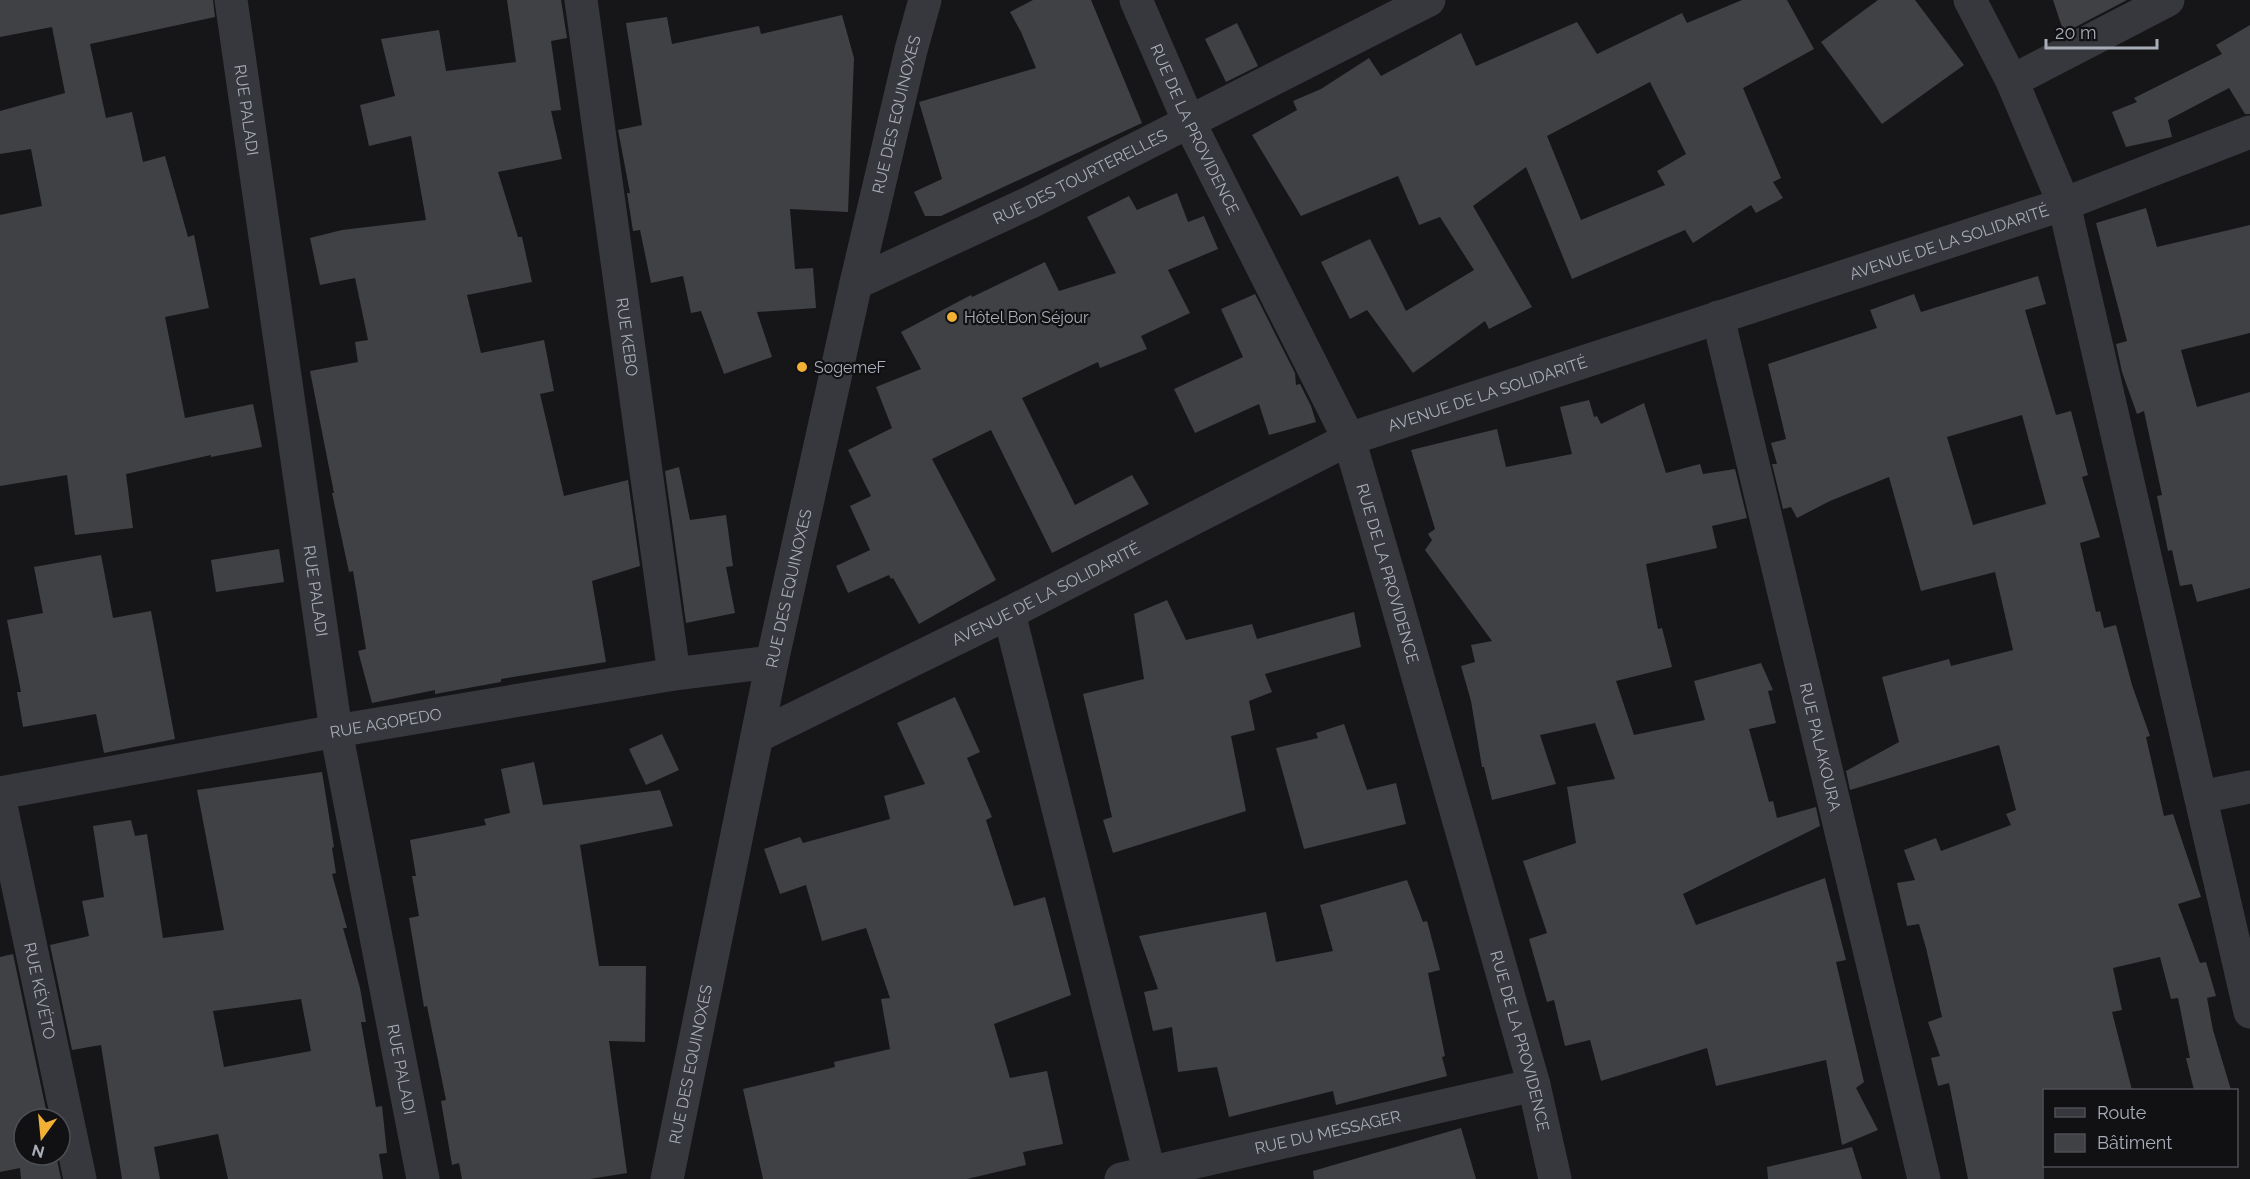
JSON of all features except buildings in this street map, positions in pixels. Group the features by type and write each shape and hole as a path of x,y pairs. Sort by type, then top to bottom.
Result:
{"street":[{"name":"RUE PALADI","path":"231,0 336,731 423,1179"},
{"name":"RUE KEBO","path":"581,0 674,674"},
{"name":"RUE DES EQUINOXES","path":"667,1179 772,662 856,283 925,0"},
{"name":"RUE DE LA PROVIDENCE","path":"1136,0 1189,122 1348,439 1534,1085 1555,1179"},
{"name":"RUE DES TOURTERELLES","path":"856,283 1030,202 1429,0"},
{"path":"1970,0 2012,81 2064,204 2250,1012"},
{"path":"2012,81 2168,0"},
{"name":"AVENUE DE LA SOLIDARITÉ","path":"758,736 1009,613 1348,439 2064,204 2250,132"},
{"name":"RUE PALAKOURA","path":"1718,317 1924,1179"},
{"path":"1009,613 1135,1175"},
{"name":"RUE AGOPEDO","path":"0,793 336,731 674,674 772,662"},
{"path":"2200,797 2250,787"},
{"name":"RUE KÉVÉTO","path":"0,801 80,1179"},
{"name":"RUE DU MESSAGER","path":"1135,1175 1534,1085"}],"place":[{"name":"Hôtel Bon Séjour","path":"952,317"},
{"name":"SogemeF","path":"802,367"}]}
